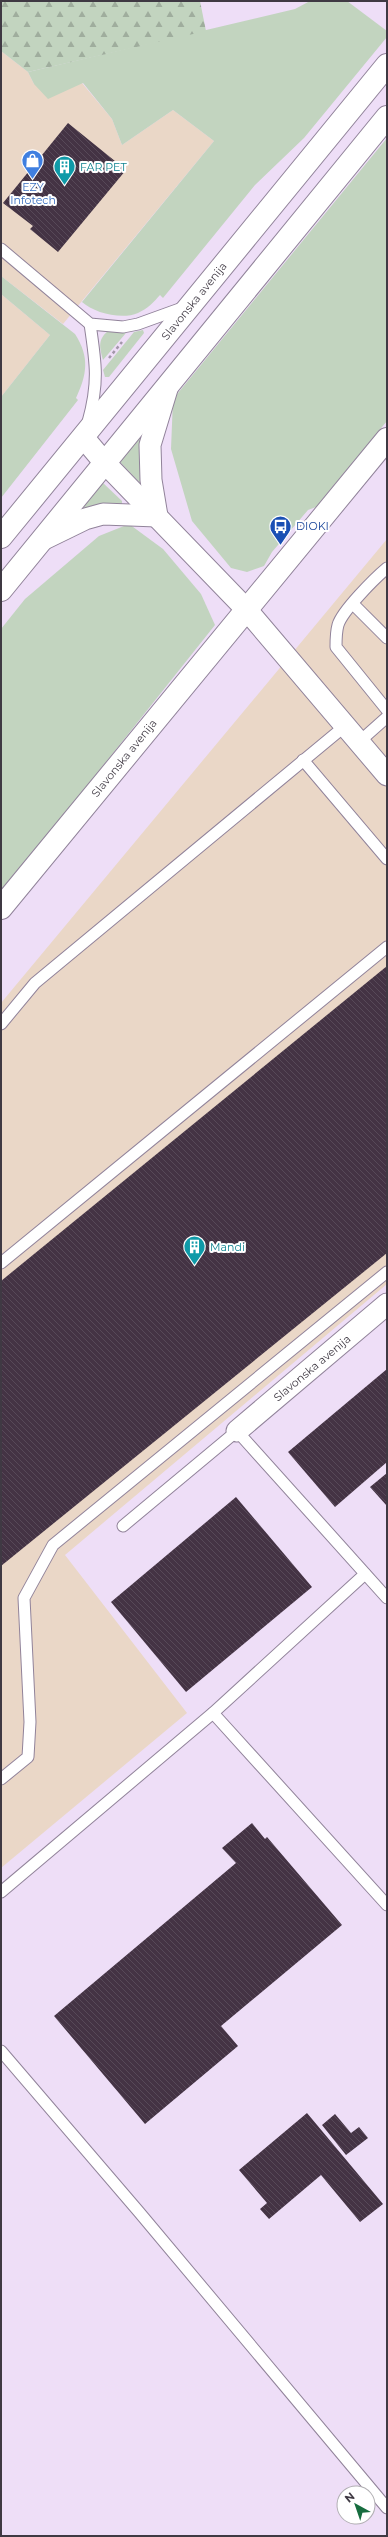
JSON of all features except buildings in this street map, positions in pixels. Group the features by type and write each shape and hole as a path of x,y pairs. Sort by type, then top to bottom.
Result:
{"main road":[{"name":"Slavonska avenija","path":"1,537 387,64"},
{"path":"1,590 387,117"},
{"name":"Slavonska avenija","path":"1,908 246,608 387,440"}],"street":[{"path":"157,516 151,480 150,445 169,385"},
{"path":"83,437 104,462 246,608 387,776"},
{"path":"42,540 85,519 103,514 157,516"},
{"name":"Slavonska avenija","path":"237,1431 387,1304"}],"lane":[{"path":"1,249 90,324 123,327 138,324 191,305"},
{"path":"83,437 96,394 96,364 90,324"},
{"path":"387,568 371,582 338,624 336,647 387,710"},
{"path":"353,604 387,638"},
{"path":"359,742 387,717"},
{"path":"1,1024 35,983 345,726"},
{"path":"303,760 387,859"},
{"path":"1,1263 387,947"},
{"path":"1,1779 28,1757 30,1722 24,1598 53,1545 387,1272"},
{"path":"123,1526 237,1431 387,1598"},
{"path":"1,1892 213,1713 365,1574"},
{"path":"213,1713 387,1905"},
{"path":"1,2051 140,2212 387,2508"}],"path":[{"path":"108,359 126,338"}],"shaded area":[{"path":"1,51 28,72 34,84 82,83 112,119 122,145 173,110 214,141 63,324 1,276"},
{"path":"1,294 50,335 1,397"},
{"path":"387,539 387,1284 65,1555 187,1713 1,1868 1,1003"}],"green space":[{"path":"1,1 200,1 206,31 28,72 1,51"},
{"path":"310,1 347,1 387,31 387,37 304,138 255,185 163,298 160,295 150,305 138,313 124,316 108,314 87,306 82,302 214,141 173,110 122,145 112,119 83,83 48,99 34,84 28,72 295,9"},
{"path":"387,138 387,421 316,507 308,510 272,552 264,566 247,572 231,568 192,521 171,449 173,399"},
{"path":"1,276 75,334 83,350 85,366 83,382 76,398 78,400 1,498 1,397 50,335 1,294"},
{"path":"143,330 144,333 109,377 105,377 103,370 134,332"},
{"path":"108,331 126,333 103,360 100,344 102,338"},
{"path":"140,437 143,482 140,483 117,459"},
{"path":"102,482 122,501 122,505 85,513 79,507"},
{"path":"129,524 163,549 201,594 215,625 1,894 1,629 25,599 99,536"}],"place":[{"name":"EZY Infotech","path":"33,180"},
{"name":"FAR PET","path":"64,186"},
{"name":"DIOKI","path":"280,546"},
{"name":"Mandi","path":"194,1266"}]}
